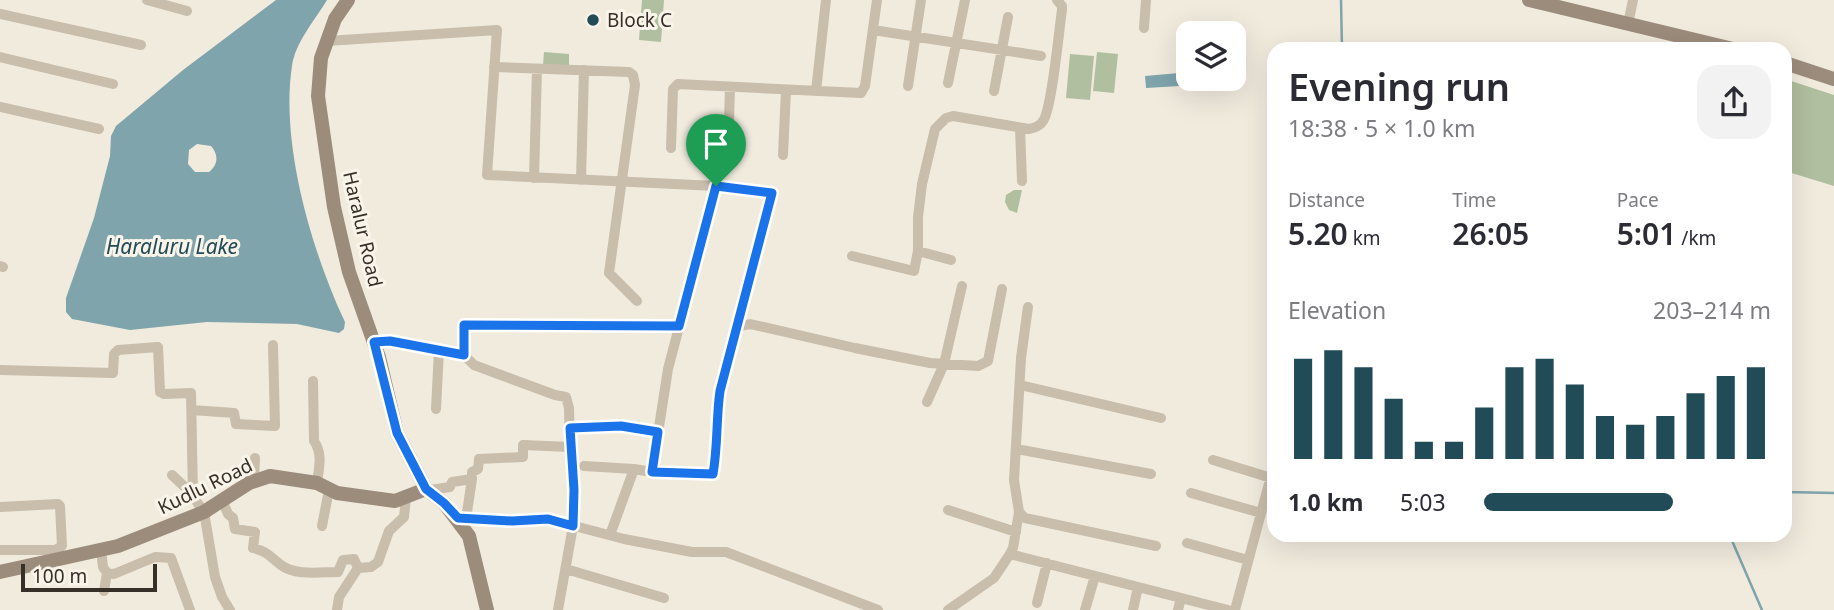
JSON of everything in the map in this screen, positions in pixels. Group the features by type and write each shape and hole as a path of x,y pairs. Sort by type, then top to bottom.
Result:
{"street":[{"path":"147,0 187,11"},
{"name":"Haralur Road","path":"348,0 335,19 321,58 318,96 334,207 349,272 374,342 397,433 428,489 462,518 487,610"},
{"path":"816,91 826,0"},
{"path":"671,149 674,86 678,84 856,94 863,90 877,0"},
{"path":"908,86 920,0"},
{"path":"948,83 965,0"},
{"path":"852,256 914,271 918,251 919,209 935,129 946,118 953,116 1020,128 1036,128 1043,122 1062,10 1057,0"},
{"path":"1144,28 1146,0"},
{"path":"1528,0 1703,42"},
{"path":"1628,24 1633,0"},
{"path":"0,14 141,45"},
{"path":"994,91 1008,17"},
{"path":"327,41 497,30 487,176 716,186 772,193 720,391 713,474 584,466"},
{"path":"873,30 1041,56"},
{"path":"0,57 113,84"},
{"path":"1792,65 1834,79"},
{"path":"494,68 629,72 633,75 635,85 609,273 637,301"},
{"path":"534,178 537,69"},
{"path":"581,180 584,70"},
{"path":"728,154 730,87"},
{"path":"783,155 786,90"},
{"path":"0,107 99,129"},
{"path":"1020,128 1022,181"},
{"path":"652,472 667,369 716,186"},
{"path":"918,251 951,260"},
{"path":"927,402 944,364 962,286"},
{"path":"737,327 750,324 855,348 944,364 978,366 988,361 1002,289"},
{"path":"948,610 993,578 1010,554 1016,532 1019,512 1014,480 1028,307"},
{"path":"464,355 464,325 679,326"},
{"path":"374,342 390,341 464,355 474,365 566,397 574,490 573,526 558,610"},
{"path":"192,410 234,413 236,424 275,426 273,345"},
{"path":"0,370 113,373 114,354 118,350 158,347 160,392 191,393 193,496"},
{"path":"436,409 439,350"},
{"path":"313,381 314,441 320,449 323,486 322,526"},
{"path":"1020,385 1161,418"},
{"path":"570,428 621,426 658,432"},
{"path":"570,447 523,444 523,457 479,459 478,469 471,472 462,518 512,521 548,519 692,552 726,552 878,610"},
{"path":"1016,449 1151,474"},
{"path":"254,481 256,458"},
{"path":"1213,460 1267,477"},
{"path":"610,535 634,469"},
{"path":"172,475 193,496 204,512 215,578 230,610"},
{"name":"Kudlu Road","path":"0,572 55,555 118,546 204,512 254,481 270,476 395,501 428,489"},
{"path":"428,489 450,487 452,482 471,480"},
{"path":"1235,610 1267,492"},
{"path":"1191,493 1261,513"},
{"path":"337,610 339,597 358,568 378,562 389,531 404,517 406,497"},
{"path":"222,500 228,514 233,517 235,529 255,532 253,548 265,551 280,565 305,572 338,572 343,559 354,559 358,568"},
{"path":"0,507 58,504 62,546 55,555 0,550"},
{"path":"948,510 1016,532"},
{"path":"1019,512 1025,518 1156,546"},
{"path":"1187,543 1248,560"},
{"path":"101,550 103,566 107,573 104,591"},
{"path":"1010,554 1228,610"},
{"path":"107,573 114,574 155,557 171,558 190,610"},
{"path":"1037,603 1047,563"},
{"path":"566,569 664,598"},
{"path":"1085,610 1096,576"},
{"path":"1133,610 1138,587"},
{"path":"1178,610 1181,598"}],"green space":[{"path":"642,0 664,0 661,42 639,40"},
{"path":"544,52 569,54 569,66 543,65"},
{"path":"1097,52 1118,54 1114,93 1093,91"},
{"path":"1070,54 1094,56 1090,100 1066,98"},
{"path":"1792,81 1834,95 1834,186 1792,173"},
{"path":"1014,190 1022,190 1017,213 1009,210 1005,202 1006,195"}],"water":[{"name":"Haraluru Lake","path":"276,0 327,0 301,40 294,57 289,97 295,163 302,197 321,263 345,322 344,329 339,333 297,324 207,322 130,330 72,319 66,312 66,298 94,218 110,156 111,136 116,126 183,70","holes":["197,144 211,146 216,156 214,166 209,172 195,172 188,164 189,150"]},
{"path":"1176,73 1176,86 1146,88 1145,76"}],"waterway":[{"path":"1341,0 1342,42"},
{"path":"1792,492 1834,493"},
{"path":"1733,542 1762,610"}],"place":[{"name":"Block C","path":"593,20"}],"route":[{"path":"716,186 772,193 720,391 713,474 652,472 658,432 621,426 570,428 574,490 573,526 548,519 512,521 458,518 426,489 397,433 374,342 390,341 464,355 464,325 679,326 716,186"}]}
